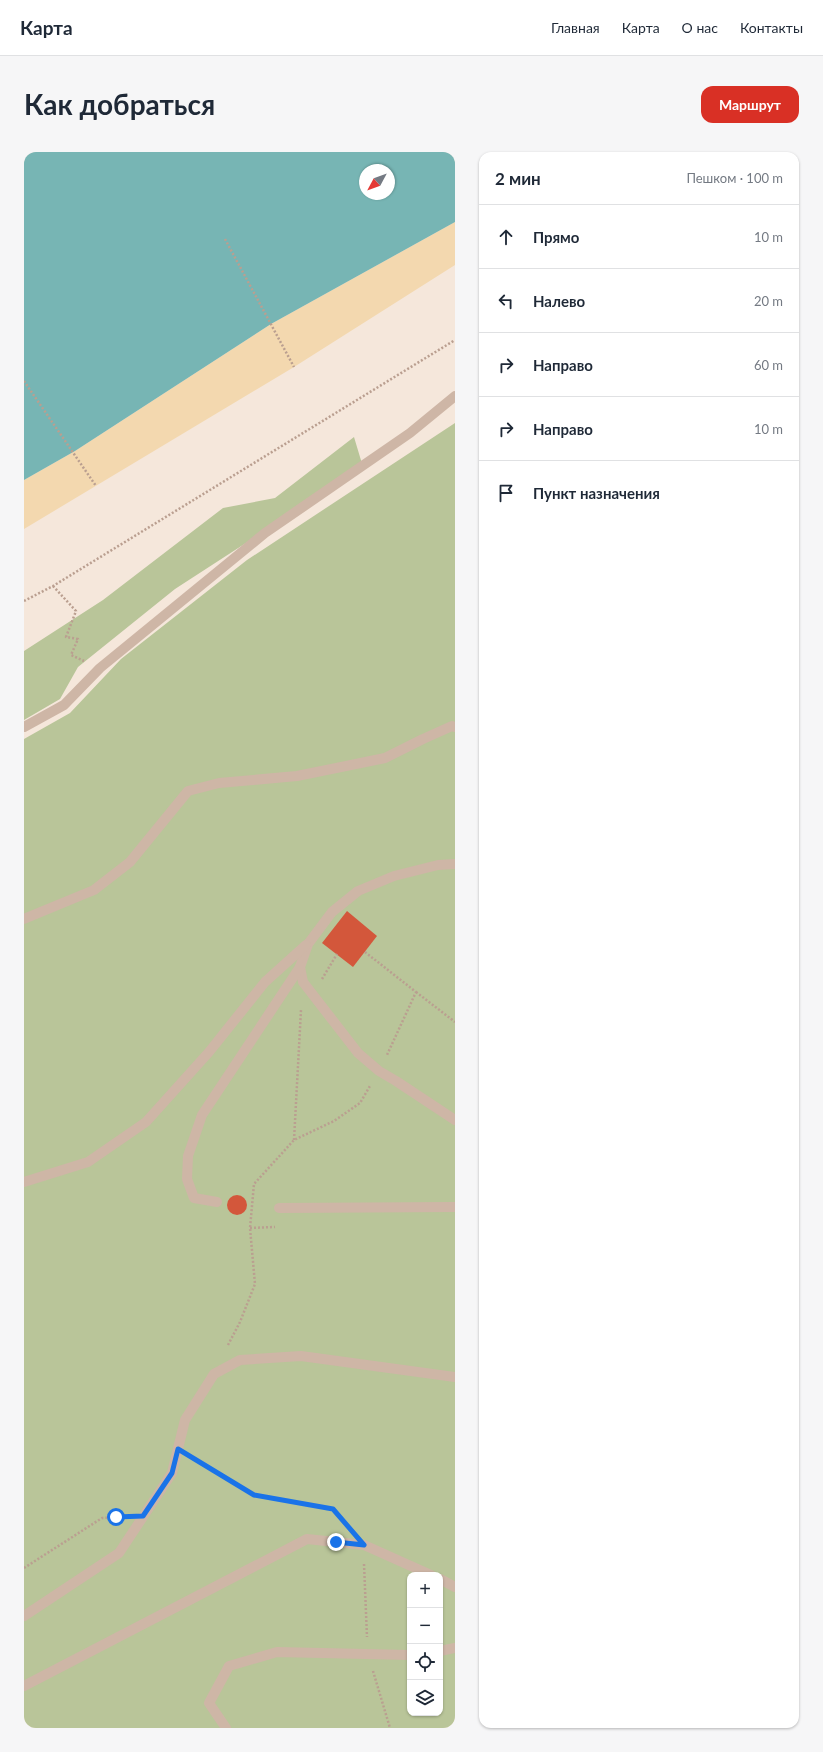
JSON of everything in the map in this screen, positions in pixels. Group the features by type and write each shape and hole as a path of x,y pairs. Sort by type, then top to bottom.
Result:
{"lane":[{"path":"24,727 64,705 100,668 265,533 410,433 455,396"},
{"path":"24,918 40,913 94,890 130,862 188,791 219,782 297,776 385,758 423,738 452,726 455,727"},
{"path":"24,1182 88,1162 146,1122 209,1052 265,982 308,944 332,912 358,891 394,876 438,865 455,864"},
{"path":"217,1202 194,1198 187,1179 188,1156 202,1115 300,967 308,944"},
{"path":"300,967 303,982 358,1053 379,1071 396,1080 455,1120"},
{"path":"279,1208 455,1207"},
{"path":"24,1616 119,1553 172,1473 184,1420 214,1374 240,1360 301,1356 455,1376"},
{"path":"24,1686 307,1539 364,1545 424,1572"},
{"path":"443,1581 455,1587"},
{"path":"443,1650 455,1648"},
{"path":"226,1728 209,1703 229,1666 277,1652 407,1655"}],"path":[{"path":"226,239 294,367"},
{"path":"24,600 53,586 455,340"},
{"path":"24,381 96,486"},
{"path":"53,586 76,612 66,637 78,639 71,655 100,668"},
{"path":"312,995 337,954"},
{"path":"294,1140 303,982"},
{"path":"416,992 455,1022"},
{"path":"214,1374 240,1322 255,1284 250,1228 254,1184"},
{"path":"178,1449 254,1495 333,1509 364,1545"},
{"path":"24,1568 102,1518 143,1516"}],"green space":[{"path":"455,423 455,1728 24,1728 24,739 70,713 121,659 247,560"},
{"path":"354,437 363,467 175,589 78,667 60,699 24,720 24,651 103,600 223,508 275,498"}],"sand":[{"path":"455,222 455,265 294,367 24,529 24,480 75,451 271,324"}],"water":[{"path":"24,152 455,152 455,222 271,324 75,451 24,480"}],"building":[{"path":"347,911 377,936 353,967 322,943"},
{"path":"233,1195 241,1195 247,1201 247,1209 241,1215 233,1215 227,1209 227,1201"}],"route":[{"path":"116,1517 143,1516 172,1473 178,1449 254,1495 333,1509 364,1545 336,1542"}]}
